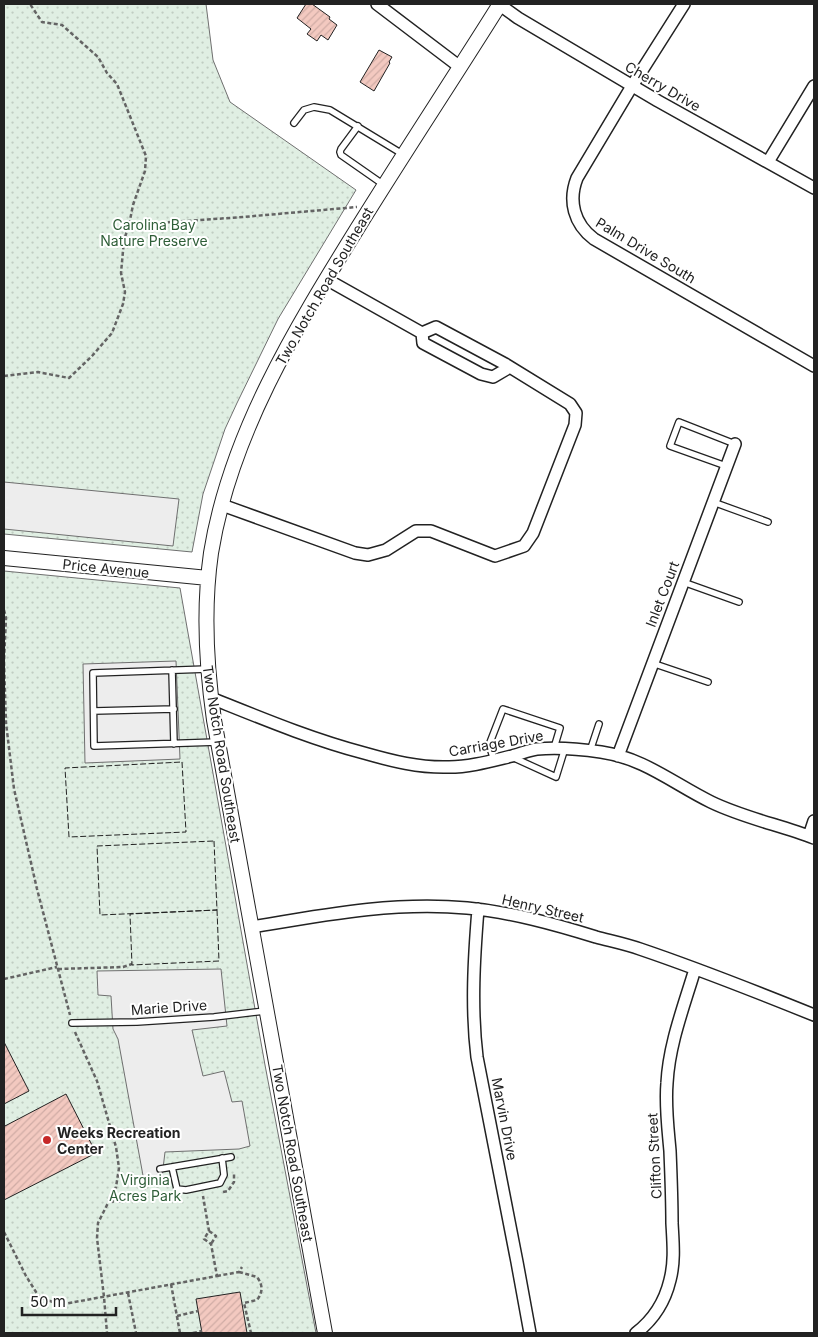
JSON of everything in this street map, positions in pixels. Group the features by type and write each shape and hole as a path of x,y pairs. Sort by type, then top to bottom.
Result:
{"street":[{"path":"377,4 460,67"},
{"name":"Two Notch Road Southeast","path":"325,1333 211,698 206,634 208,578 222,505 233,466 255,411 297,328 384,185 500,4"},
{"name":"Cherry Drive","path":"500,4 518,18 632,86 814,188"},
{"name":"Palm Drive South","path":"684,4 577,178 572,203 574,212 582,227 594,239 814,366"},
{"path":"768,162 814,86"},
{"path":"326,280 422,333"},
{"path":"222,505 355,553 368,555 386,550 416,531 431,531 495,556 524,546 533,533 576,425 576,413 570,404 510,367 436,327 422,333"},
{"path":"422,333 423,343 481,374 493,377 510,367"},
{"name":"Inlet Court","path":"618,756 735,444"},
{"name":"Price Avenue","path":"4,558 208,578"},
{"name":"Carriage Drive","path":"211,698 287,728 346,748 401,763 418,766 452,767 536,750 560,748 590,751 636,761 712,802 741,814 812,837 814,821"},
{"name":"Henry Street","path":"252,927 328,914 390,907 420,906 478,909 554,924 639,949 814,1015"},
{"name":"Marvin Drive","path":"478,909 474,953 475,1036 530,1333"},
{"name":"Clifton Street","path":"636,1333 654,1316 661,1304 673,1268 671,1172 666,1110 667,1081 674,1039 695,969"}],"lane":[{"path":"294,124 304,110 320,107 330,110 358,126 404,155"},
{"path":"358,126 340,152 384,185"},
{"path":"726,466 670,446 679,422 735,444"},
{"path":"713,502 768,522"},
{"path":"683,582 739,602"},
{"path":"652,663 708,682"},
{"path":"208,669 93,673 94,746 218,742"},
{"path":"172,670 174,744"},
{"path":"94,711 174,709"},
{"path":"494,760 489,745 503,709 560,728 560,748 556,777 510,756"},
{"path":"590,751 599,724"},
{"name":"Marie Drive","path":"72,1023 137,1022 214,1017 267,1011"},
{"path":"160,1169 231,1157"},
{"path":"172,1167 176,1189 186,1190 220,1183 224,1175 222,1158"}],"path":[{"path":"4,376 38,372 69,378 112,333 125,292 121,273 124,240 145,171 146,156 117,84 107,73 98,57 62,25 42,22 30,4"},
{"path":"129,225 356,207 370,209"},
{"path":"4,610 6,618 4,661 6,723 14,789 32,870 72,1023 97,1081 116,1147 119,1168 116,1188 98,1223 97,1238 107,1333"},
{"path":"4,980 58,968 123,967 132,964"},
{"path":"203,1196 208,1231 204,1239 211,1244"},
{"path":"208,1231 216,1236 211,1244 217,1276"},
{"path":"4,1232 36,1292 41,1298 56,1303 64,1304 239,1272 257,1277 261,1283 262,1290 256,1300 244,1303 251,1333"},
{"path":"239,1272 242,1267"},
{"path":"171,1284 180,1333"},
{"path":"128,1292 136,1333"},
{"path":"177,1316 198,1311"},
{"path":"193,1333 202,1331"}],"green space":[{"name":"Carolina Bay Nature Preserve","path":"4,4 206,4 213,60 230,102 356,190 278,319 225,429 203,494 192,552 4,534"},
{"name":"Virginia Acres Park","path":"4,571 180,588 265,1065 316,1333 4,1333"}],"shaded area":[{"path":"4,482 179,499 173,546 4,529"},
{"path":"176,661 180,759 85,763 83,664"},
{"path":"221,969 227,1026 192,1030 203,1076 224,1071 232,1102 242,1101 250,1146 239,1149 165,1152 162,1177 144,1181 118,1039 113,1029 111,996 98,995 97,971"}],"building":[{"path":"306,4 312,4 330,17 329,19 337,25 328,40 321,35 317,41 307,34 311,29 297,18"},
{"path":"379,50 392,57 374,91 360,82"},
{"path":"4,1042 29,1091 4,1104"},
{"name":"Weeks Recreation Center","path":"66,1094 96,1153 4,1200 4,1124 5,1126"},
{"path":"240,1292 247,1333 202,1333 196,1299"}],"fence":[{"path":"182,762 186,832 69,837 65,768 182,762"},
{"path":"214,841 217,910 100,915 97,846 214,841"},
{"path":"217,910 219,961 132,965 130,914 217,910"}],"place":[{"name":"Weeks Recreation Center","path":"47,1140"}]}
